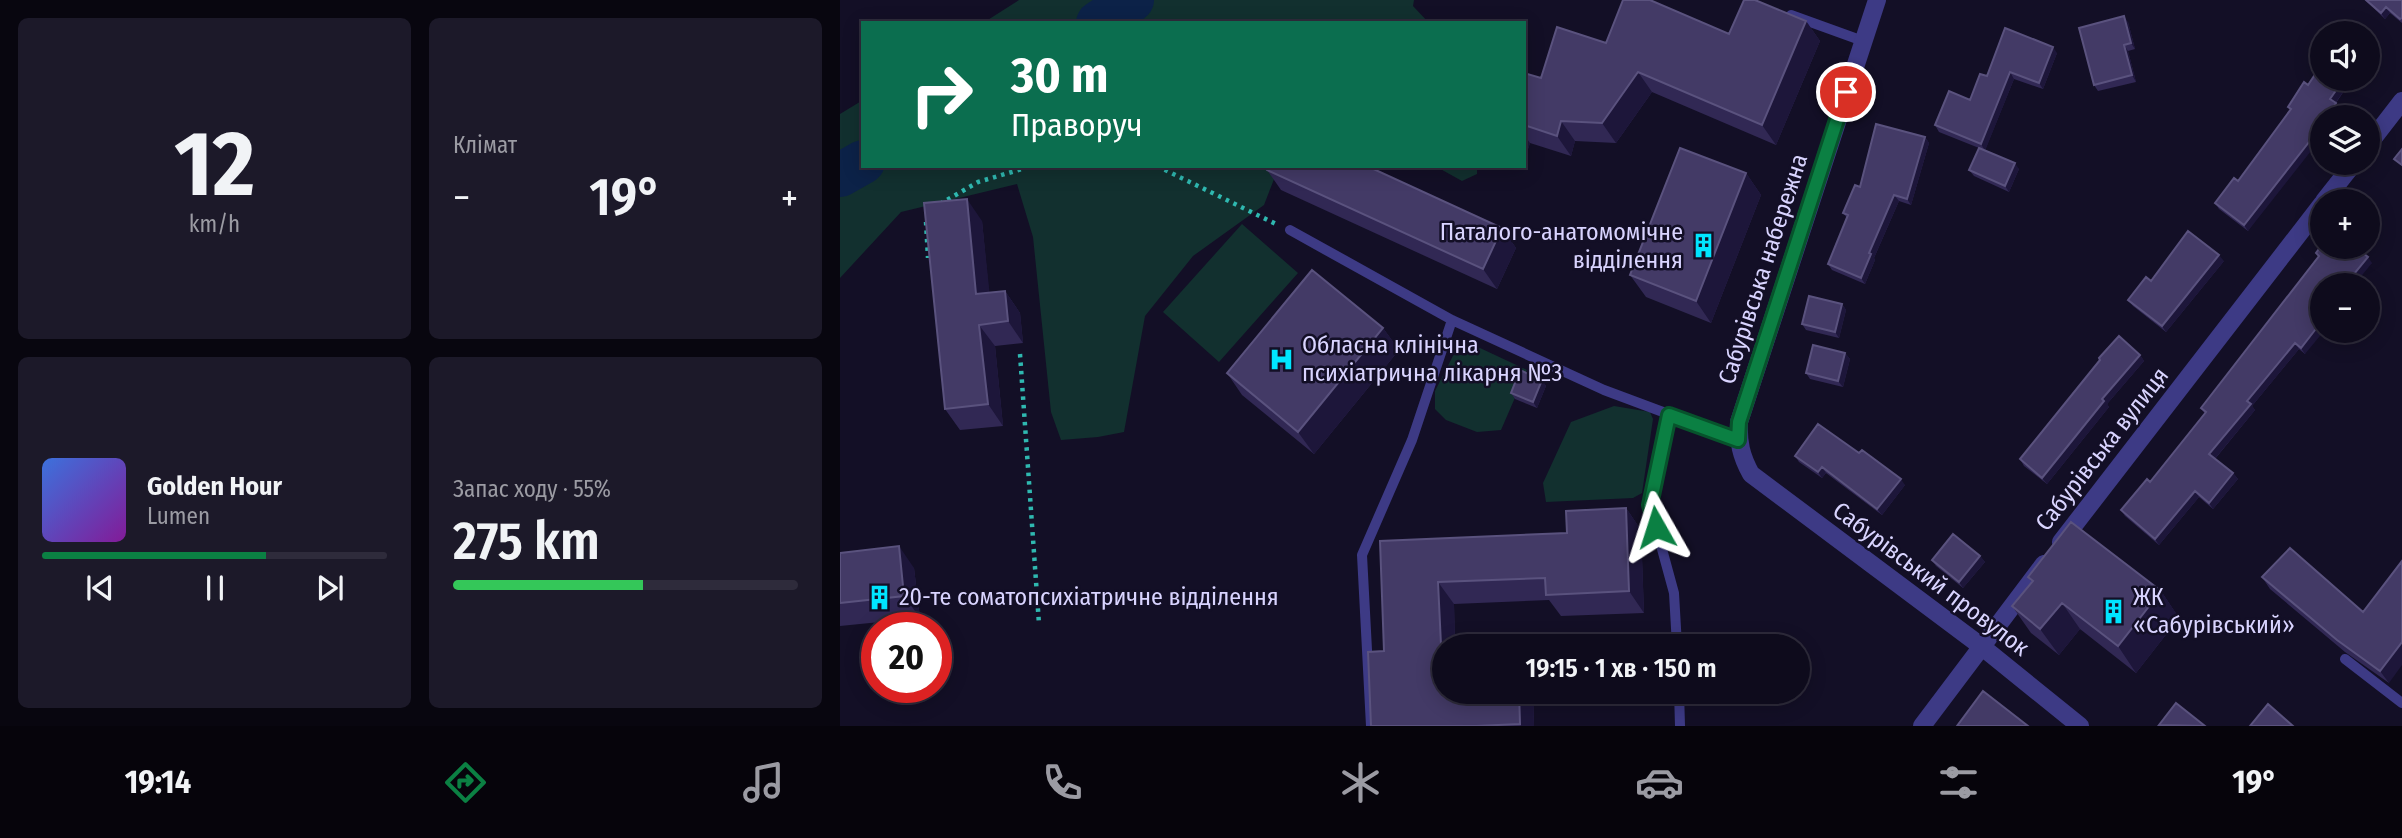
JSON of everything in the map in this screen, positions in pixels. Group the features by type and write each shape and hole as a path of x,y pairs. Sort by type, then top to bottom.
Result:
{"street":[{"name":"Сабурівська набережна","path":"1738,440 1739,422 1877,0"},
{"path":"2380,129 2402,101"},
{"name":"Сабурівська вулиця","path":"2334,189 2345,175"},
{"name":"Сабурівська вулиця","path":"1922,726 2310,220"},
{"name":"Сабурівський провулок","path":"1738,440 1742,458 1751,474 1981,646 2080,726"}],"lane":[{"path":"1786,14 1863,41"},
{"path":"1290,230 1452,320 1604,390 1738,440"},
{"path":"1371,726 1362,555 1412,440 1452,320"},
{"path":"1669,415 1650,505 1674,593 1676,634"},
{"path":"2345,659 2402,702"},
{"path":"1679,704 1680,726"}],"path":[{"path":"936,206 978,182 1025,168"},
{"path":"1161,168 1290,230"},
{"path":"925,212 928,258"},
{"path":"1020,354 1039,624"}],"green space":[{"path":"1019,0 1414,0 1413,6 1427,21 986,21"},
{"path":"861,101 861,168 1278,168 1264,205 1193,256 1145,316 1124,432 1061,440 1051,412 1033,237 1017,184 901,212 840,278 840,114"},
{"path":"1439,168 1477,168 1477,174 1462,181"},
{"path":"1242,224 1298,273 1219,362 1163,312"},
{"path":"1465,341 1527,370 1501,430 1477,432 1446,420 1435,409 1435,391 1458,346"},
{"path":"1614,406 1650,412 1653,419 1642,493 1633,498 1546,502 1543,483 1571,422"}],"building":[{"path":"1623,0 1650,0 1729,34 1744,0 1755,0 1806,21 1762,125 1638,72 1602,123 1561,121 1557,136 1526,126 1526,74 1541,78 1557,27 1606,43"},
{"path":"2366,0 2402,0 2402,18 2386,7 2381,13"},
{"path":"2124,16 2131,43 2124,45 2132,75 2094,85 2079,28"},
{"path":"2005,28 2053,47 2039,83 2010,72 1981,144 1935,125 1949,91 1970,100 1980,74 1987,76"},
{"path":"2304,82 2308,85 2310,82 2310,91 2336,91 2330,99 2336,103 2310,105 2310,141 2244,225 2215,203 2234,178 2238,181 2291,109 2288,107"},
{"path":"1876,124 1925,137 1907,199 1894,195 1861,278 1828,264 1848,215 1843,213 1855,185 1860,187"},
{"name":"Паталого-анатомомічне відділення","path":"1680,148 1746,173 1696,301 1630,275"},
{"path":"1979,148 2015,163 2005,186 1969,170"},
{"path":"2402,149 2402,165 2394,159"},
{"path":"1371,168 1502,228 1483,269 1267,170"},
{"path":"967,199 976,294 1005,291 1008,321 979,325 988,404 945,409 924,203"},
{"path":"2188,231 2219,255 2162,326 2128,300 2146,277 2151,281"},
{"path":"2317,259 2366,259 2355,273 2310,273 2310,336 2301,348 2295,343 2247,401 2251,404 2209,454 2233,473 2209,503 2195,491 2155,539 2121,510 2147,479 2150,482 2206,412 2201,408"},
{"path":"1312,270 1383,328 1298,432 1227,373"},
{"path":"1809,296 1842,304 1835,332 1802,324"},
{"path":"2119,336 2140,355 2102,399 2104,401 2042,478 2020,459"},
{"path":"1813,345 1845,353 1838,381 1806,373"},
{"path":"1520,370 1542,380 1533,402 1511,393"},
{"path":"1818,424 1859,453 1862,450 1901,479 1877,509 1822,467 1818,472 1795,456"},
{"path":"1626,508 1629,591 1546,595 1545,578 1438,582 1440,634 1432,634 1432,704 1519,704 1520,724 1371,726 1368,652 1384,651 1380,541 1567,533 1566,511"},
{"path":"2071,522 2161,591 2118,646 2062,603 2040,629 2012,606 2033,581 2028,577"},
{"path":"1953,534 1980,556 1959,582 1932,560"},
{"path":"899,546 904,596 840,603 840,553"},
{"path":"2290,548 2363,612 2402,561 2402,642 2380,671 2337,640 2262,577"},
{"path":"1983,691 2028,726 1957,726"},
{"path":"2176,703 2205,726 2159,725"},
{"path":"2268,704 2293,726 2250,726"}],"waterway":[{"path":"1101,21 1132,0"},
{"path":"840,175 861,163"}],"place":[{"name":"Паталого-анатомомічне відділення","path":"1703,246"},
{"name":"Обласна клінічна психіатрична лікарня №3","path":"1282,359"},
{"name":"20-те соматопсихіатричне відділення","path":"879,597"},
{"name":"ЖК «Сабурівський»","path":"2113,611"}],"route":[{"path":"1656,527 1650,505 1669,415 1738,440 1739,422 1846,92"}]}
